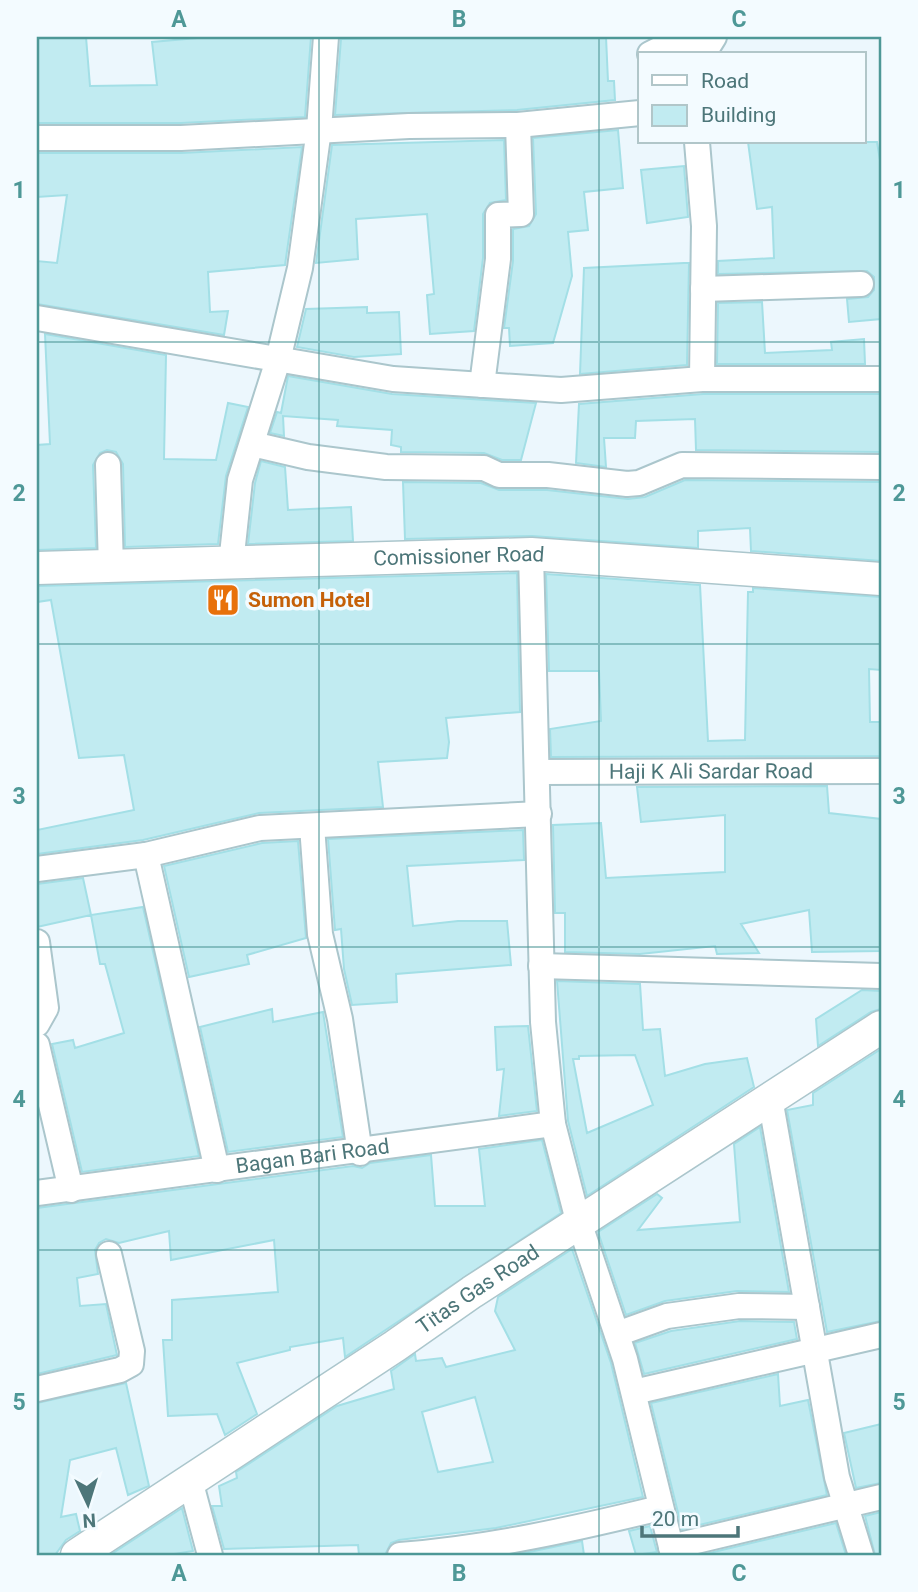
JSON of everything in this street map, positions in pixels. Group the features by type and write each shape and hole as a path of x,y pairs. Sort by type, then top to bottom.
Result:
{"street":[{"path":"231,564 240,480 278,360 300,268 318,129 326,37"},
{"path":"654,52 664,47 690,50 709,45 714,37"},
{"path":"37,138 181,138 318,129 518,125 638,113"},
{"path":"482,385 498,259 498,215 521,214 518,125"},
{"path":"697,144 704,226 702,379"},
{"path":"703,289 861,284"},
{"path":"37,318 393,379 561,390 702,379 881,379"},
{"path":"252,444 308,457 386,467 484,468 499,475 548,475 627,484 639,483 662,471 682,465 881,467"},
{"path":"108,465 111,567"},
{"path":"531,554 539,772 541,966 553,1125 580,1223 634,1392 672,1551 881,1497"},
{"name":"Comissioner Road","path":"37,568 531,554 881,579"},
{"name":"Haji K Ali Sardar Road","path":"539,772 881,771"},
{"path":"37,869 146,855 260,828 539,814"},
{"path":"312,826 320,934 340,1019 360,1153"},
{"path":"146,855 217,1170"},
{"path":"37,942 46,1007 37,1024"},
{"path":"541,966 881,976"},
{"name":"Titas Gas Road","path":"76,1555 881,1027"},
{"path":"37,1045 71,1191"},
{"path":"770,1098 814,1350 845,1506 861,1555"},
{"name":"Bagan Bari Road","path":"37,1193 71,1191 360,1153 553,1125"},
{"path":"37,1389 120,1370 131,1364 132,1351 109,1254"},
{"path":"617,1334 667,1316 739,1307 807,1307"},
{"path":"634,1392 881,1335"},
{"path":"190,1480 210,1555"},
{"path":"400,1555 463,1550 660,1507"}],"building":[{"path":"37,37 86,37 90,86 157,85 152,42 209,37 311,37 305,117 181,123 37,123"},
{"path":"606,37 608,81 614,81 615,100 517,110 335,115 341,39"},
{"path":"618,130 623,188 584,192 588,230 568,232 572,276 553,343 510,346 509,328 504,328 513,261 513,229 529,226 536,214 533,138"},
{"path":"504,140 506,200 490,203 483,214 483,258 474,331 430,334 427,295 434,294 427,214 356,219 358,259 316,263 332,145"},
{"path":"877,142 881,166 881,319 849,322 847,299 868,297 874,290 874,277 867,271 718,274 718,261 774,258 772,207 757,209 748,144"},
{"path":"302,147 285,265 208,272 210,312 228,311 224,335 37,304 37,261 57,263 67,195 37,197 37,153 181,153"},
{"path":"684,166 688,217 647,223 641,170"},
{"path":"689,263 687,365 580,374 584,268"},
{"path":"762,302 765,353 832,350 831,342 864,339 865,364 717,364 718,303"},
{"path":"367,307 367,313 399,312 401,354 354,357 297,347 306,309"},
{"path":"45,334 166,355 164,459 216,460 228,403 248,407 226,476 218,544 125,547 123,464 116,452 107,450 100,453 93,465 96,548 37,550 37,445 50,444"},
{"path":"288,376 392,394 536,403 521,460 502,460 484,453 401,452 401,447 391,445 392,430 337,426 338,420 283,416 284,436 270,433 277,412 281,413"},
{"path":"703,394 881,394 881,452 696,450 695,419 636,421 635,438 604,438 606,467 576,463 579,404"},
{"path":"261,461 285,467 288,510 351,507 353,541 248,544 255,483"},
{"path":"685,480 881,482 881,561 751,551 750,528 698,531 698,548 532,536 405,539 403,482 481,483 499,490 547,490 628,499 645,497"},
{"path":"517,573 520,712 446,718 449,742 447,758 378,762 383,807 259,813 143,840 37,854 37,830 134,810 124,755 79,758 51,600 37,602 37,586"},
{"path":"546,574 700,585 708,741 745,740 748,592 753,592 753,588 881,597 881,670 869,669 870,722 881,722 881,756 551,757 550,729 601,721 599,671 549,671"},
{"path":"827,786 829,813 881,819 881,951 812,952 809,910 741,924 759,953 717,954 715,946 640,954 565,952 565,913 555,913 553,825 601,823 606,878 725,872 725,815 641,822 637,787"},
{"path":"523,830 524,860 407,866 413,926 458,921 507,921 511,965 396,974 397,1002 352,1005 344,969 341,929 335,930 328,839"},
{"path":"298,841 306,938 247,955 249,964 189,977 164,866 262,843"},
{"path":"83,878 91,915 37,927 37,884"},
{"path":"143,907 199,1156 82,1172 52,1044 73,1040 75,1048 124,1033 105,964 100,964 91,915"},
{"path":"557,981 640,984 643,1030 660,1029 665,1076 705,1064 747,1058 754,1087 587,1196 568,1121","holes":["635,1055 653,1105 587,1133 573,1059 579,1059 579,1056"]},
{"path":"862,990 881,991 881,1009 871,1012 818,1046 816,1019"},
{"path":"272,1009 273,1022 323,1012 343,1137 228,1152 200,1027"},
{"path":"528,1026 537,1111 499,1116 504,1069 497,1070 495,1027"},
{"path":"881,1049 881,1321 827,1332 787,1110 813,1105 813,1093"},
{"path":"760,1127 789,1292 737,1291 665,1301 626,1315 598,1232 657,1194 662,1198 638,1230 740,1222 734,1144"},
{"path":"542,1140 561,1213 345,1357 343,1338 290,1347 290,1350 237,1363 257,1414 225,1435 217,1414 168,1416 163,1340 172,1340 172,1300 278,1292 274,1240 171,1260 169,1231 119,1243 106,1239 99,1243 95,1250 98,1274 77,1278 80,1306 106,1304 117,1355 37,1374 37,1208 353,1166 362,1168 370,1163 431,1155 435,1206 485,1206 479,1149"},
{"path":"572,1249 611,1363 643,1497 496,1528 399,1540 391,1543 385,1555 359,1555 358,1545 224,1549 212,1506 222,1506 219,1486 237,1478 236,1472 337,1406 394,1389 391,1371 415,1354 416,1361 442,1358 446,1367 515,1350 495,1311 498,1297","holes":["475,1397 493,1462 438,1472 422,1412"]},
{"path":"740,1321 794,1322 797,1339 644,1374 635,1343 671,1331"},
{"path":"778,1374 780,1406 808,1400 827,1495 682,1529 651,1403"},
{"path":"126,1383 149,1486 128,1495 116,1448 70,1460 61,1517 76,1514 80,1531 66,1540 55,1555 37,1555 37,1403"},
{"path":"881,1424 881,1483 856,1488 844,1433"},
{"path":"182,1508 193,1551 168,1555 110,1555"},
{"path":"881,1512 881,1555 875,1555 865,1516"},
{"path":"836,1523 846,1555 701,1555"},
{"path":"650,1526 657,1552 636,1555 629,1531"},
{"path":"582,1541 584,1555 512,1555 534,1551"}],"place":[{"name":"Sumon Hotel","path":"223,600"}]}
